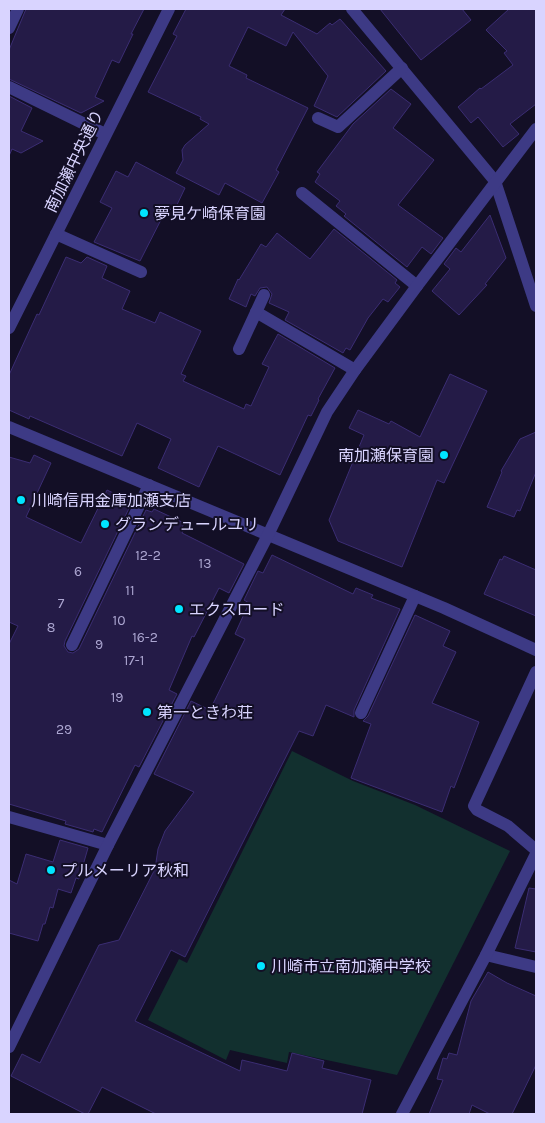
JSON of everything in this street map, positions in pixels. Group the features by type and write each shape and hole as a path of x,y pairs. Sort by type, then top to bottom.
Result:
{"street":[{"path":"9,28 18,9"},
{"name":"南加瀬中央通り","path":"9,328 169,9"},
{"path":"352,9 495,181 536,306"},
{"path":"318,118 338,127 402,68"},
{"path":"9,88 105,134"},
{"path":"9,1046 108,845 268,535 327,412 355,370 417,286 536,129"},
{"path":"302,193 417,286"},
{"path":"56,234 141,272"},
{"path":"239,349 264,295"},
{"path":"256,312 355,370"},
{"path":"9,427 415,596 536,650"},
{"path":"72,645 149,485"},
{"path":"361,713 415,596"},
{"path":"402,1114 486,955 536,852 508,826 477,810 474,806 536,672"},
{"path":"9,817 108,845"},
{"path":"486,955 536,967"}],"green space":[{"path":"292,751 353,781 415,805 510,851 397,1075 289,1052 287,1063 230,1050 226,1060 148,1020 179,959 187,963"}],"building":[{"path":"26,9 144,9 119,63 112,60 95,97 104,101 81,113 9,79 9,50"},
{"path":"186,9 285,9 281,15 317,34 330,23 332,25 340,19 386,71 337,117 314,106 328,76 293,32 286,46 248,27 229,66 247,75 246,78 308,108 276,170 279,172 262,203 225,183 219,195 176,173 183,160 182,150 185,145 209,124 200,119 201,117 148,92 177,36 173,34"},
{"path":"380,9 462,9 471,20 421,60"},
{"path":"509,9 536,9 536,104 510,124 519,134 503,147 478,117 471,123 458,107 480,88 513,65 504,53 507,51 486,30"},
{"path":"391,89 411,104 393,128 434,160 398,205 443,238 431,254 422,247 407,267 344,216 346,214 336,206 340,201 315,182 320,174 317,172 353,124"},
{"path":"9,96 32,108 21,131 43,141 21,153 12,149 9,156"},
{"path":"136,162 185,188 174,211 167,208 140,261 94,242 112,208 100,202 116,171 128,177"},
{"path":"490,215 506,258 485,284 487,285 459,315 432,291 450,269 444,264 456,248 461,252"},
{"path":"334,229 397,280 395,283 400,287 388,302 383,299 368,318 350,350 346,348 343,353 285,320 289,312 269,303 272,294 267,287 260,288 255,296 251,294 246,307 229,299 238,279 261,244 266,247 277,233 310,259"},
{"path":"66,257 81,263 87,257 107,266 102,278 130,291 122,309 155,323 160,312 201,331 181,374 186,376 183,381 244,409 246,404 251,406 269,367 262,364 278,334 335,368 311,416 308,415 280,475 218,446 199,487 158,468 171,439 137,423 122,456 30,416 29,419 9,410 9,375"},
{"path":"450,374 487,391 444,483 437,480 402,567 338,541 329,520 364,435 349,428 358,410 389,424 391,421 420,437"},
{"path":"536,432 536,472 520,511 517,510 514,517 487,507 501,471 520,439"},
{"path":"34,455 51,463 26,517 81,543 107,490 132,502 65,641 64,646 68,652 73,653 79,649 146,510 152,512 154,509 184,523 181,530 183,531 182,533 244,564 229,593 219,588 194,637 192,636 169,690 177,694 139,767 135,765 102,832 94,829 93,832 65,824 66,821 9,804 9,644 18,626 9,622 9,457 30,463"},
{"path":"272,555 353,594 356,588 373,595 371,598 400,609 354,710 354,717 326,705 313,736 299,731 185,957 171,950 135,1021 240,1071 242,1060 287,1071 292,1053 324,1061 322,1068 371,1080 362,1114 156,1114 102,1087 88,1114 85,1114 11,1076 22,1054 40,1063 99,945 119,940 155,869 158,849 165,831 194,792 154,774 191,701 210,710 245,639 235,634 249,603 244,600 258,571 263,573"},
{"path":"504,556 536,570 536,616 484,594 500,559 502,560"},
{"path":"415,615 450,631 443,646 456,652 432,703 479,722 454,788 451,786 442,812 351,778 371,724 363,721 368,716"},
{"path":"60,840 88,848 79,879 76,878 71,893 58,889 53,908 50,907 38,941 9,933 9,880 17,884 26,854 53,862"},
{"path":"529,888 536,889 536,952 515,948"},
{"path":"488,972 536,996 536,1065 512,1114 490,1114 472,1105 469,1114 429,1114 443,1080 437,1079 443,1058 447,1059 449,1053 457,1055 471,1001"}],"place":[{"name":"夢見ケ崎保育園","path":"144,213"},
{"name":"南加瀬保育園","path":"444,455"},
{"name":"川崎信用金庫加瀬支店","path":"21,500"},
{"name":"グランデュールユリ","path":"105,524"},
{"name":"エクスロード","path":"179,609"},
{"name":"第一ときわ荘","path":"147,712"},
{"name":"プルメーリア秋和","path":"51,870"},
{"name":"川崎市立南加瀬中学校","path":"261,966"}]}
